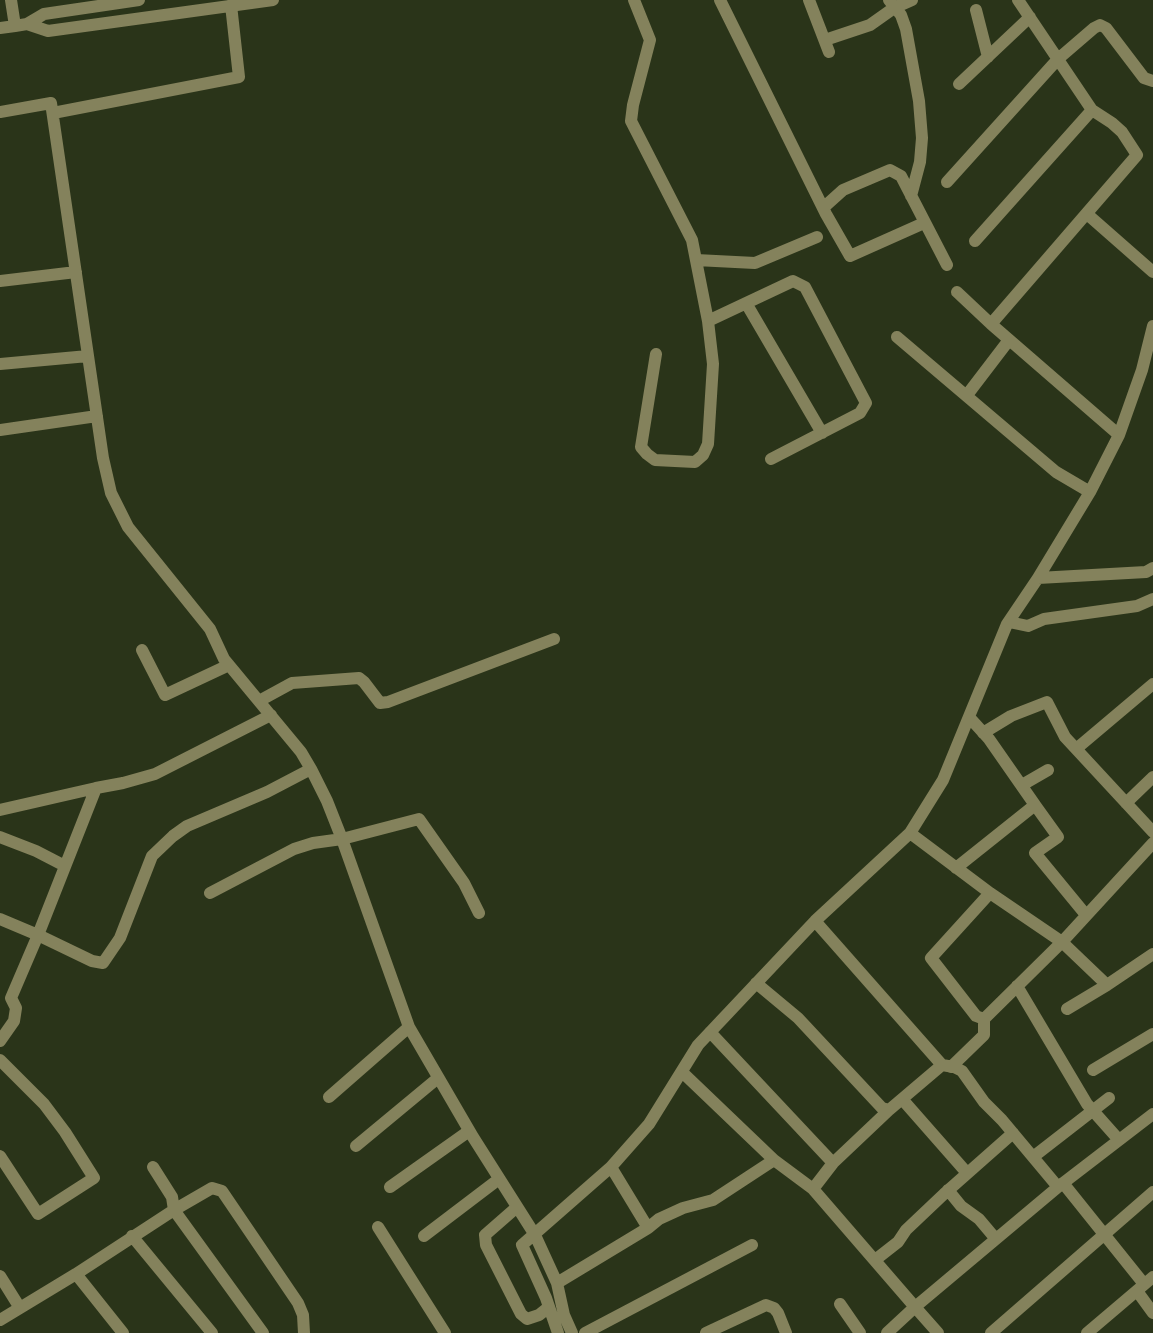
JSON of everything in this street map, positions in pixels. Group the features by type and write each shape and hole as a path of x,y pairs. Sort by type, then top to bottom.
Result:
{"street":[{"path":"11,0 21,25"},
{"path":"0,28 21,25 44,14 139,0"},
{"path":"21,25 48,30 273,0"},
{"path":"634,0 650,40 631,120 692,240 708,321 713,364 708,444 703,455 695,462 656,460 641,447 656,354"},
{"path":"720,0 823,208 850,256 924,223"},
{"path":"809,0 827,46 870,25 891,4 912,0"},
{"path":"891,4 901,15 906,29 920,101 922,138 920,162 911,196"},
{"path":"53,113 239,76 231,5"},
{"path":"959,84 988,57 1025,6 1092,110 1122,132 1137,155 991,324"},
{"path":"976,10 988,57"},
{"path":"947,182 1058,59 1100,26 1106,28 1143,78 1153,81"},
{"path":"0,112 51,103 103,458 111,493 128,526 210,629 229,665 301,752 311,769 342,839 409,1027 469,1131 535,1235 557,1283 564,1315 572,1333"},
{"path":"975,241 1092,110"},
{"path":"823,208 843,190 890,170 901,176 947,265"},
{"path":"1087,214 1153,272"},
{"path":"696,260 755,263 816,237"},
{"path":"0,281 76,272"},
{"path":"708,321 793,281 805,287 866,403 860,413 771,459"},
{"path":"957,292 1119,435"},
{"path":"746,303 822,433"},
{"path":"558,1333 522,1245 611,1167 649,1124 698,1045 815,921 910,833 943,780 1009,622 1038,579 1090,492 1119,435 1142,370 1152,333"},
{"path":"897,337 1056,472 1090,492"},
{"path":"967,395 1009,340"},
{"path":"0,364 88,356"},
{"path":"0,430 97,416"},
{"path":"1038,579 1146,572 1153,568"},
{"path":"1009,622 1028,626 1044,619 1137,606 1153,599"},
{"path":"259,701 292,683 359,678 380,703 388,702 554,639"},
{"path":"142,650 165,695 229,665"},
{"path":"1076,749 1153,684"},
{"path":"983,733 1011,716 1047,702 1065,737 1153,832"},
{"path":"0,810 155,774 271,716"},
{"path":"969,717 1022,785 1058,837 1035,853 1086,915"},
{"path":"0,919 92,961 103,963 120,938 152,856 173,836 187,826 267,792 311,769"},
{"path":"1022,785 1048,770"},
{"path":"1126,803 1153,777"},
{"path":"0,1041 14,1021 16,1008 5,997 38,935 96,788"},
{"path":"956,868 1035,805"},
{"path":"210,893 294,849 419,819 464,883 479,913"},
{"path":"910,833 990,893 1062,942 1107,985"},
{"path":"0,837 36,851 65,866"},
{"path":"813,1189 833,1163 889,1110 984,1035 984,1019 1062,942 1153,843"},
{"path":"984,1019 976,1016 931,958 990,893"},
{"path":"815,921 947,1066 962,1071 984,1101 1061,1185 1145,1284 1153,1313"},
{"path":"1067,1009 1153,954"},
{"path":"756,984 798,1018 882,1108 889,1110"},
{"path":"1017,986 1093,1111 1119,1140"},
{"path":"328,1097 409,1027"},
{"path":"710,1032 833,1163"},
{"path":"1093,1070 1153,1034"},
{"path":"0,1060 44,1104 94,1178 38,1214 0,1156"},
{"path":"682,1071 774,1160 813,1189 938,1333"},
{"path":"356,1146 438,1078"},
{"path":"1033,1157 1109,1098"},
{"path":"902,1099 967,1173"},
{"path":"887,1333 995,1238 1119,1140 1152,1118"},
{"path":"390,1187 469,1131"},
{"path":"875,1260 898,1242 906,1230 948,1190 1013,1133"},
{"path":"557,1283 659,1219 683,1208 713,1200 774,1160"},
{"path":"153,1167 172,1197 174,1210 263,1333"},
{"path":"611,1167 648,1228"},
{"path":"424,1236 499,1179"},
{"path":"0,1320 212,1188 222,1191 298,1303 303,1315 304,1333"},
{"path":"948,1190 961,1206 979,1219 995,1238"},
{"path":"991,1333 1153,1192"},
{"path":"517,1207 485,1235 486,1245 521,1314 527,1319 549,1307"},
{"path":"378,1227 445,1333"},
{"path":"132,1236 212,1333"},
{"path":"585,1333 752,1245"},
{"path":"76,1274 123,1333"},
{"path":"0,1276 20,1308"},
{"path":"1087,1333 1145,1284"},
{"path":"840,1304 860,1333"},
{"path":"705,1333 766,1305 774,1308 778,1313 786,1333"}]}
